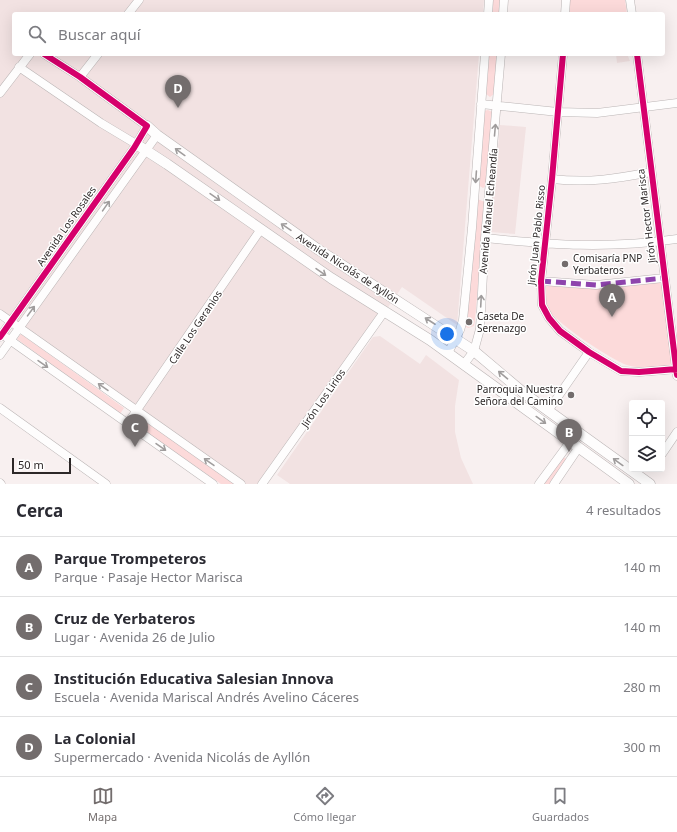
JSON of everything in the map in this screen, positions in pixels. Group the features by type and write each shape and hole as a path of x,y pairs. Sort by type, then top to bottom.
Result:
{"main road":[{"name":"Avenida Nicolás de Ayllón","path":"147,126 157,135 313,246 456,338 548,411 650,484"},
{"name":"Avenida Nicolás de Ayllón","path":"136,144 331,278 464,364 574,445 630,484"}],"street":[{"path":"130,12 139,0"},
{"path":"488,12 489,0"},
{"path":"504,0 504,12"},
{"path":"565,12 566,0"},
{"path":"630,0 632,12"},
{"path":"0,93 28,56"},
{"name":"Avenida Nicolás de Ayllón","path":"47,56 80,77 147,126"},
{"path":"80,77 96,56"},
{"name":"Avenida Manuel Echeandía","path":"448,353 463,320 485,56"},
{"name":"Avenida Manuel Echeandía","path":"464,364 474,351 480,329 485,238 500,56"},
{"name":"Jirón Juan Pablo Risso","path":"563,56 541,281 542,305 548,318 560,331 589,352 621,371 628,373 677,372"},
{"name":"Jirón Hector Marisca","path":"637,56 677,372"},
{"name":"Avenida Nicolás de Ayllón","path":"19,67 101,123 136,144"},
{"path":"481,104 558,112 597,113 677,103"},
{"name":"Avenida Los Rosales","path":"1,335 136,144 147,126"},
{"name":"Avenida Los Rosales","path":"0,355 157,135"},
{"path":"552,179 581,182 616,179 651,172"},
{"path":"474,195 489,196"},
{"name":"Calle Los Geranios","path":"128,423 261,229"},
{"path":"485,238 545,244 603,246 677,239"},
{"path":"541,281 596,285 664,278"},
{"name":"Jirón Los Lirios","path":"262,484 384,312"},
{"path":"0,314 241,484"},
{"path":"1,335 214,484"},
{"path":"548,411 589,352"},
{"path":"0,408 106,484"},
{"path":"665,450 677,432"},
{"path":"539,484 574,445"},
{"path":"554,484 574,445"}],"shaded area":[{"path":"0,0 484,0 483,12 12,12 12,56 479,56 457,325 402,287 266,484 246,484 0,310"},
{"path":"493,0 501,0 501,12 492,12"},
{"path":"570,0 625,0 627,12 569,12"},
{"path":"489,56 498,56 494,94 490,97 486,94"},
{"path":"616,56 628,56 630,61 617,63"},
{"path":"488,110 492,112 486,186 483,188 478,185 484,111"},
{"path":"500,125 526,127 515,234 490,232"},
{"path":"477,199 485,202 475,320 474,326 468,328 463,325"},
{"path":"663,279 672,363 668,367 631,366 620,362 585,341 562,324 549,310 546,300 546,283"},
{"path":"21,334 124,408 120,414 17,339"},
{"path":"380,336 420,364 426,355 459,380 455,406 455,432 461,458 473,484 290,484 277,475 373,337"},
{"path":"138,418 143,419 235,484 221,484 139,427 137,423"},
{"path":"562,456 568,460 551,484 543,484"}],"marked path":[{"path":"541,281 596,285 664,278"}],"cycle path":[{"path":"0,337 134,148 147,126 80,77 47,56"},
{"path":"563,56 541,281 542,305 549,318 560,331 589,352 621,371 639,372 677,369"},
{"path":"637,56 677,375"}],"place":[{"name":"La Colonial","path":"178,108"},
{"name":"Comisaría PNP Yerbateros","path":"565,264"},
{"name":"Parque Trompeteros","path":"612,317"},
{"name":"Caseta De Serenazgo","path":"469,322"},
{"name":"Parroquia Nuestra Señora del Camino","path":"571,395"},
{"name":"Institución Educativa Salesian Innova","path":"135,447"},
{"name":"Cruz de Yerbateros","path":"569,452"}]}
